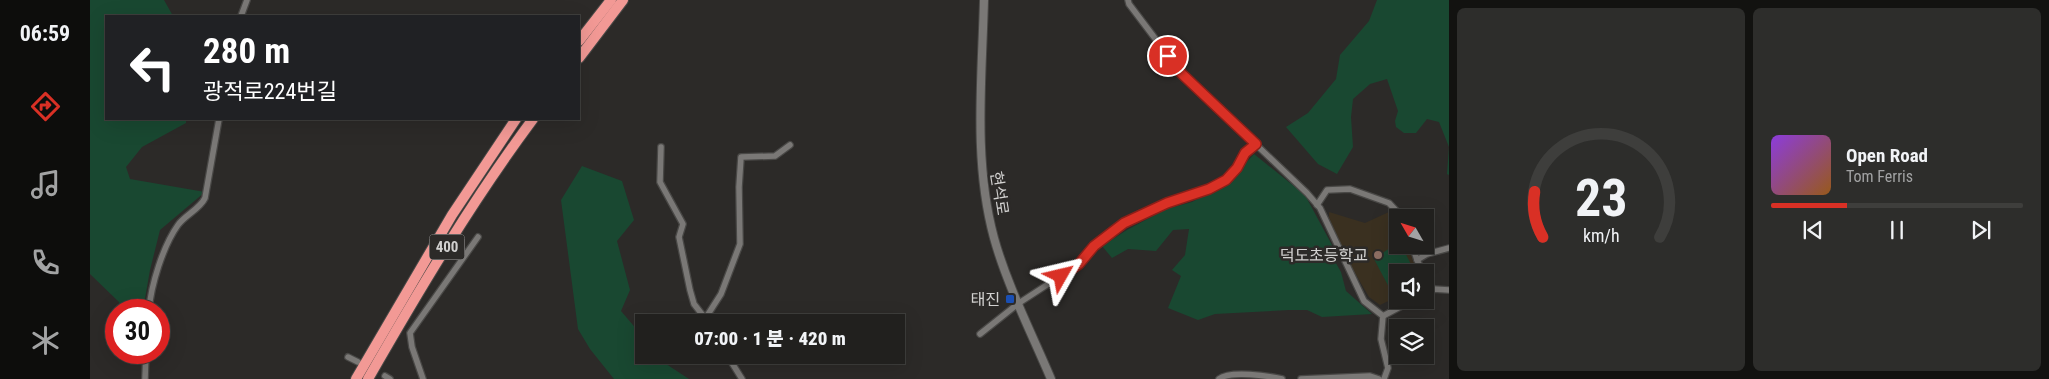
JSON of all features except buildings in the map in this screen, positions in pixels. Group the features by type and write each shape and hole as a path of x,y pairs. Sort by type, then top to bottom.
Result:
{"highway":[{"path":"580,40 611,0"},
{"path":"580,57 623,0"},
{"name":"400","path":"356,379 452,215 515,120"},
{"name":"400","path":"368,379 508,151 532,120"}],"street":[{"path":"241,15 247,0"},
{"name":"현석로","path":"984,0 981,159 987,206 994,239 1050,379"},
{"path":"1128,0 1129,4 1182,74 1307,193 1316,205 1364,301 1383,316"},
{"path":"151,299 153,287 170,240 178,224 203,203 205,198 219,120"},
{"path":"980,334 1019,303 1079,264 1094,246 1124,223 1167,203 1209,189 1226,180 1237,168 1245,153 1256,144"},
{"path":"710,314 721,294 740,244 739,187 741,157 775,156 790,145"},
{"path":"661,147 660,182 683,224 679,237 681,254 694,304 701,314"},
{"path":"1316,205 1327,190 1350,189 1390,204 1395,209"},
{"path":"423,379 412,347 410,333 478,237"},
{"path":"1417,260 1427,254 1449,248"},
{"path":"1415,254 1419,264"},
{"path":"1434,289 1449,290"},
{"path":"1383,316 1396,309"},
{"path":"1383,316 1381,339 1388,368 1384,379"},
{"path":"348,357 358,362"},
{"path":"145,379 146,364"},
{"path":"733,364 742,379"},
{"path":"1219,379 1223,376 1244,375 1282,379"},
{"path":"1301,379 1370,376 1379,379"}],"shaded area":[{"name":"덕도초등학교","path":"1329,212 1365,223 1389,212 1389,254 1411,254 1415,264 1389,264 1389,301 1380,305 1369,297 1348,261 1329,218"}],"green space":[{"path":"90,0 164,0 172,15 105,15 105,120 186,120 186,123 142,147 126,167 130,179 205,192 160,230 145,299 116,299 90,274"},
{"path":"1377,0 1449,0 1449,147 1439,122 1427,119 1416,133 1404,133 1396,127 1395,121 1398,111 1387,79 1370,84 1353,99 1351,117 1353,147 1337,174 1318,164 1286,127 1308,113 1336,79 1340,55 1369,21"},
{"path":"1449,147 1449,175 1447,174"},
{"path":"1254,154 1305,195 1332,245 1333,258 1341,272 1346,291 1372,314 1322,317 1307,310 1289,310 1215,314 1198,320 1168,308 1181,276 1172,270 1185,255 1189,229 1173,230 1156,251 1128,249 1112,258 1102,246 1166,209 1192,202 1225,185"},
{"path":"582,166 622,181 634,220 617,241 630,290 621,311 635,327 635,364 666,364 689,379 614,379 590,349 578,329 561,200"},
{"path":"1389,249 1389,254 1406,254 1411,264 1389,264 1389,287 1374,259"}],"place":[{"name":"덕도초등학교","path":"1378,255"},
{"name":"태진","path":"1010,299"}],"route":[{"path":"1061,276 1079,264 1094,246 1124,223 1167,203 1209,189 1226,180 1237,168 1245,153 1256,144 1182,74 1168,56"}]}
